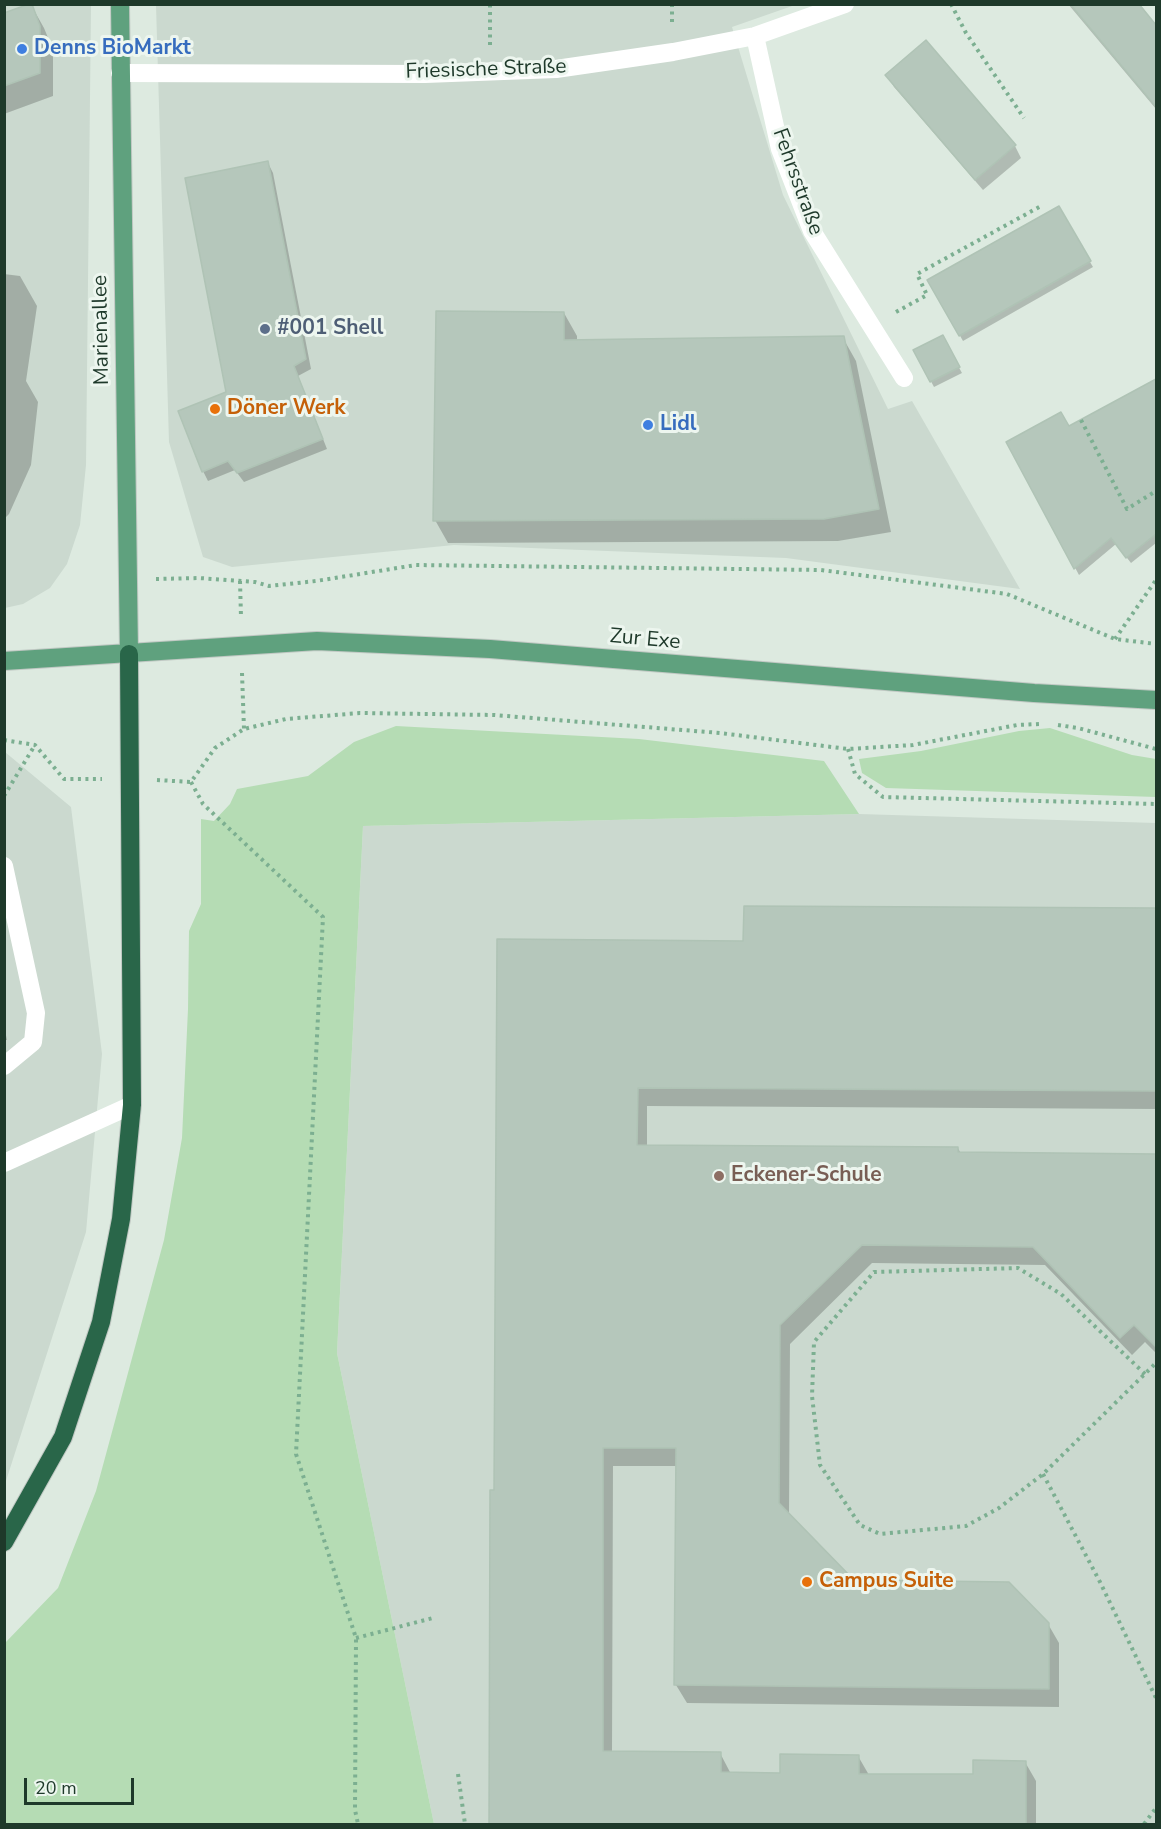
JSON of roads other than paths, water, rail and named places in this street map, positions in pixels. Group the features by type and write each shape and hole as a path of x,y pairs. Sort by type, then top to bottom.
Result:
{"highway":[{"path":"4,1542 63,1437 101,1322 121,1219 132,1105 129,654"}],"main road":[{"name":"Marienallee","path":"120,4 129,654"},
{"name":"Zur Exe","path":"4,661 328,641 490,649 1156,700"}],"street":[{"name":"Friesische Straße","path":"120,73 489,73 556,69 673,52 754,36 845,4"},
{"name":"Fehrsstraße","path":"754,36 780,149 812,231 904,378"},
{"path":"4,866 36,1013 33,1042 4,1066"},
{"path":"4,1163 132,1105"}],"place":[{"name":"Denns BioMarkt","path":"22,49"},
{"name":"#001 Shell","path":"265,329"},
{"name":"Döner Werk","path":"215,409"},
{"name":"Lidl","path":"648,425"},
{"name":"Eckener-Schule","path":"719,1176"},
{"name":"Campus Suite","path":"807,1582"}]}
